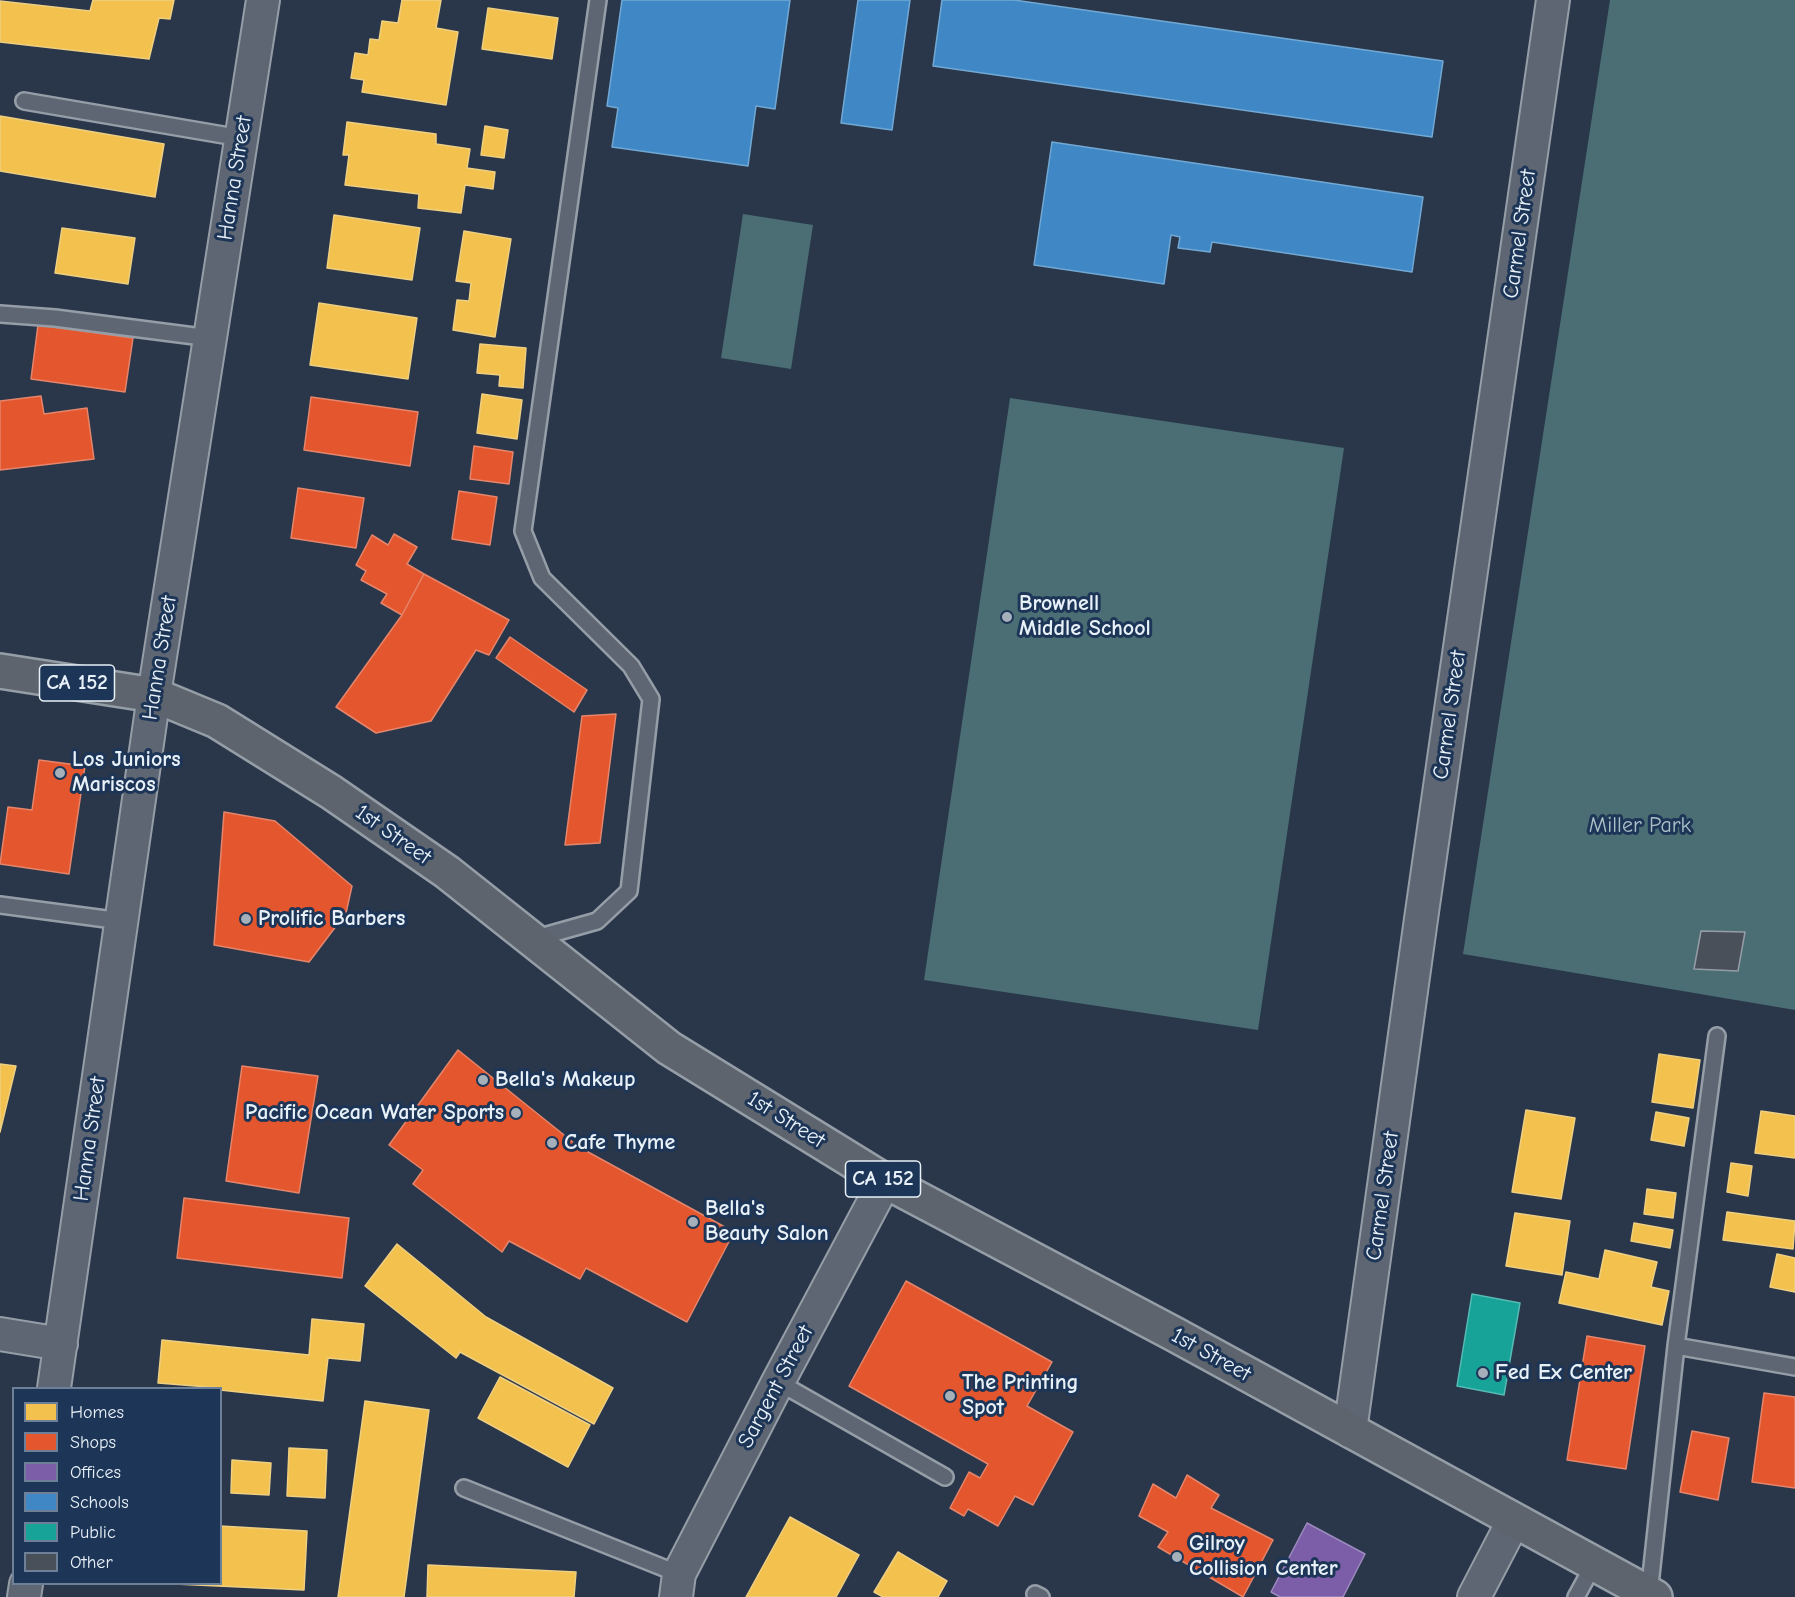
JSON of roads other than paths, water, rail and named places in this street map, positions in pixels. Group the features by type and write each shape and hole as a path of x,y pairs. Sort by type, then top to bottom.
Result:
{"main road":[{"name":"1st Street","path":"0,671 154,695 217,721 331,792 447,872 669,1048 885,1181 1185,1340 1652,1595"}],"street":[{"name":"Hanna Street","path":"54,1387 154,695 263,0"},
{"name":"Carmel Street","path":"1350,1431 1424,896 1553,0"},
{"name":"Sargent Street","path":"678,1586 778,1382 885,1181"},
{"path":"0,1334 61,1344"},
{"path":"1474,1597 1514,1520"}],"lane":[{"path":"533,939 597,921 629,891 651,699 631,666 542,578 523,531 598,0"},
{"path":"24,101 241,138"},
{"path":"0,314 55,318 210,338"},
{"path":"0,905 121,921"},
{"path":"1652,1595 1676,1346 1717,1036"},
{"path":"1676,1346 1795,1367"},
{"path":"778,1382 945,1477"},
{"path":"464,1488 678,1586"},
{"path":"1576,1597 1594,1564"}],"place":[{"name":"Brownell Middle School","path":"1007,617"},
{"name":"Los Juniors Mariscos","path":"60,773"},
{"name":"Prolific Barbers","path":"246,919"},
{"name":"Bella's Makeup","path":"483,1080"},
{"name":"Pacific Ocean Water Sports","path":"516,1113"},
{"name":"Cafe Thyme","path":"552,1143"},
{"name":"Bella's Beauty Salon","path":"693,1222"},
{"name":"Fed Ex Center","path":"1483,1373"},
{"name":"The Printing Spot","path":"950,1396"},
{"name":"Gilroy Collision Center","path":"1177,1557"}],"park label":[{"name":"Miller Park","path":"1640,826"}]}
